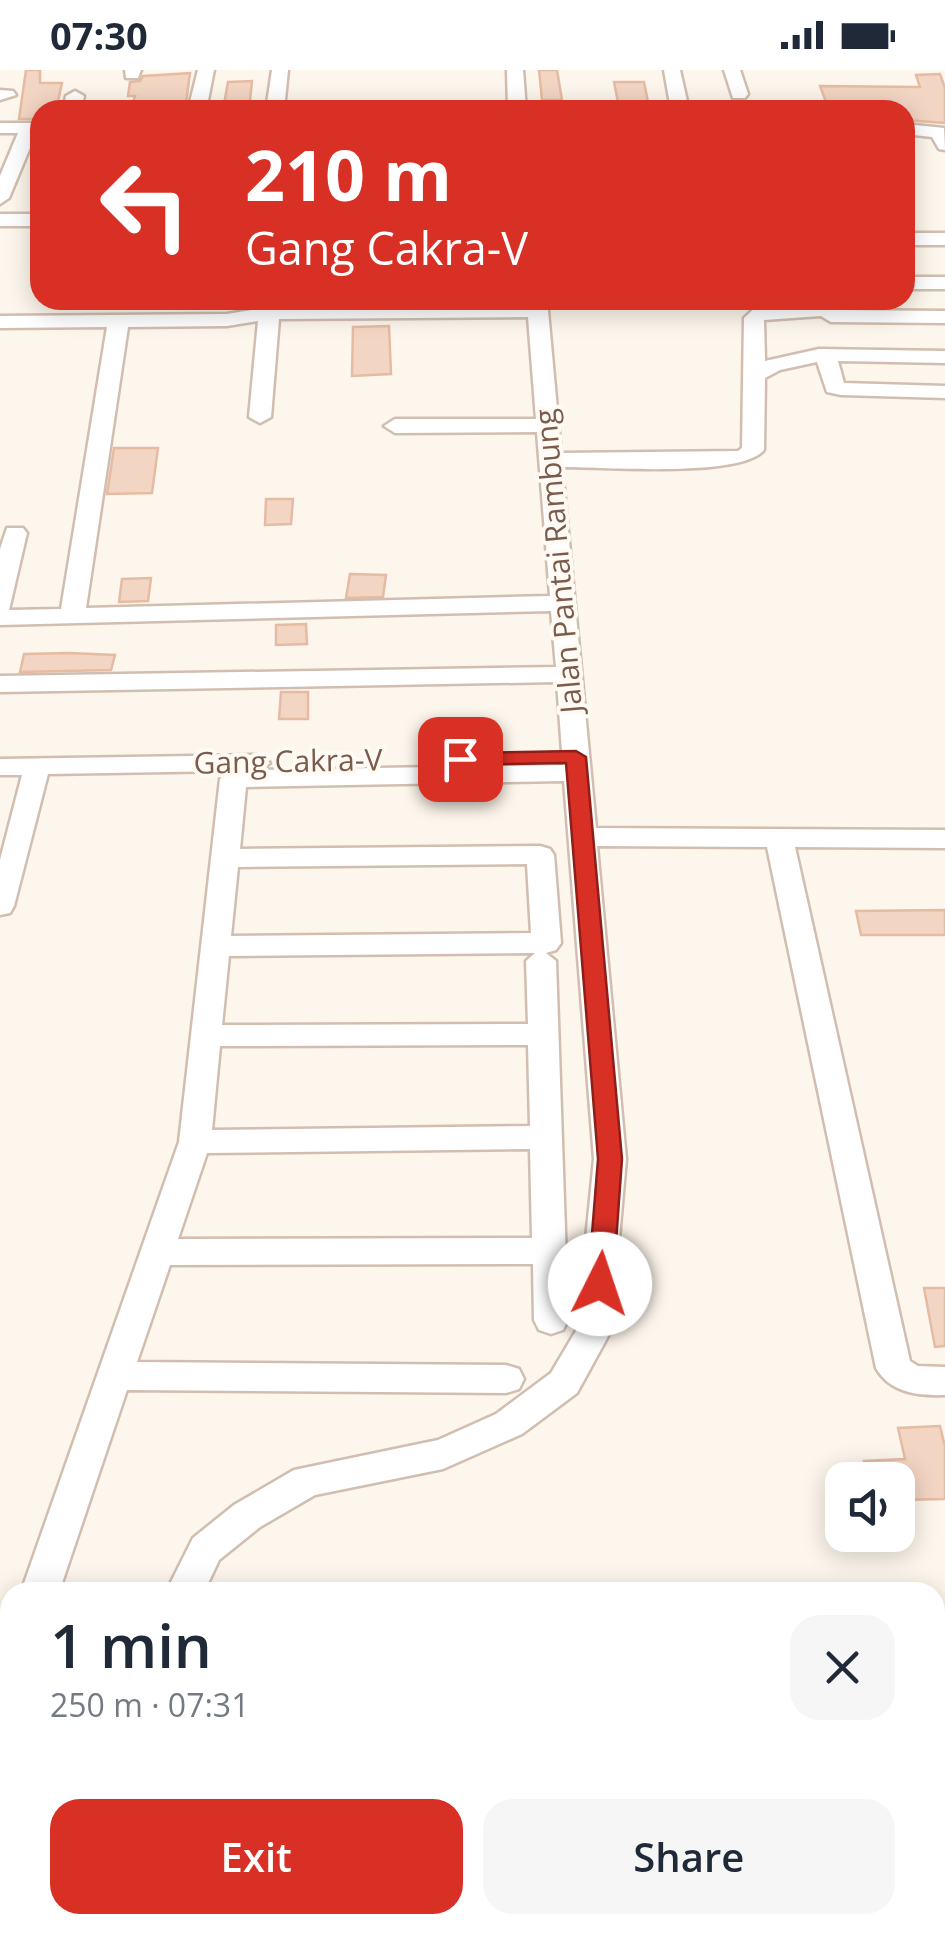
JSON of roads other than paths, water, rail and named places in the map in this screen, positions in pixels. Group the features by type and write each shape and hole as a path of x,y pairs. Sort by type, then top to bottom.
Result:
{"street":[{"path":"199,100 206,70"},
{"path":"276,100 280,70"},
{"path":"514,70 517,100"},
{"path":"672,70 678,100"},
{"path":"732,70 738,94"},
{"path":"0,128 30,128"},
{"path":"915,130 938,132 945,145"},
{"path":"0,198 30,136"},
{"path":"0,220 30,220"},
{"path":"915,239 945,238"},
{"path":"915,283 945,284"},
{"path":"0,322 118,324 227,320 269,313 384,310"},
{"name":"Jalan Pantai Rambung","path":"191,1582 206,1549 247,1516 307,1481 443,1454 510,1424 564,1382 594,1330 610,1159 538,310"},
{"path":"549,460 726,461 746,456 753,450 756,313 783,310"},
{"path":"830,310 832,316 945,317"},
{"path":"260,418 269,313"},
{"path":"72,618 118,324"},
{"path":"755,375 768,364 826,356 945,357"},
{"path":"826,356 835,387 841,389 945,392"},
{"path":"394,426 546,425"},
{"path":"0,606 15,533"},
{"path":"0,618 562,602"},
{"path":"0,684 569,674"},
{"path":"43,1582 195,1142 233,780 576,765"},
{"name":"Gang Cakra-V","path":"0,766 576,765"},
{"path":"0,906 10,845 37,766"},
{"path":"582,837 945,839"},
{"path":"778,838 894,1368 921,1383 945,1382"},
{"path":"216,946 546,943 540,855 225,858"},
{"path":"541,961 551,1320"},
{"path":"206,1036 541,1034"},
{"path":"195,1142 545,1137"},
{"path":"157,1252 549,1251"},
{"path":"114,1376 506,1379"}]}
